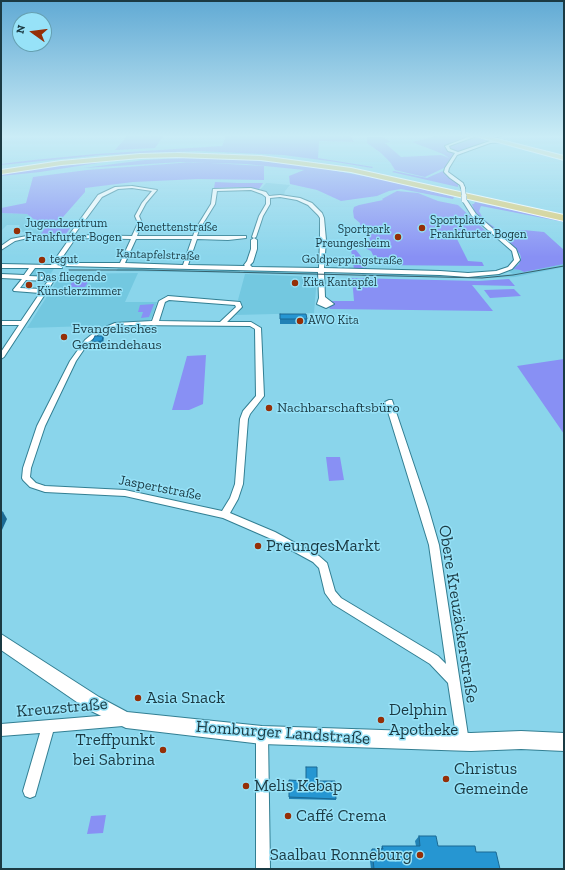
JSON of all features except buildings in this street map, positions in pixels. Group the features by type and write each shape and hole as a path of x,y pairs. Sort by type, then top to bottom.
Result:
{"highway":[{"path":"1,178 19,176"},
{"path":"379,176 564,218"},
{"path":"393,176 564,213"}],"street":[{"name":"Goldpeppingstraße","path":"250,265 260,269 474,275 497,273 507,270 516,262 517,257 511,246 474,215 464,200 462,184 450,176"},
{"path":"53,267 71,238 104,192 125,187 155,190 144,203 137,216 140,223 122,265"},
{"path":"185,267 197,230 213,204 215,190 251,189 264,193 268,197 298,199 310,204 318,211 322,218 322,298"},
{"path":"250,265 254,249 249,238 257,230 261,216 268,204 268,197"},
{"name":"Renettenstraße","path":"7,242 32,236 71,238 249,238"},
{"path":"1,241 7,242"},
{"path":"1,248 7,242"},
{"name":"Kantapfelstraße","path":"1,266 53,267 122,265 185,267 250,265"},
{"path":"33,267 16,290 44,290"},
{"path":"1,276 52,279 1,357"},
{"path":"155,323 162,301 168,298 238,303 239,307 222,324"},
{"path":"1,323 23,323"},
{"name":"Jaspertstraße","path":"224,516 234,499 239,484 244,419 246,413 260,396 258,328 254,325 155,323 117,324 98,332 87,341 65,376 45,418 31,455 26,478 33,485 45,489 126,493 224,516 272,535 316,559 323,566 330,593 337,601 434,660 452,680"},
{"name":"Obere Kreuzäckerstraße","path":"389,402 434,545 452,680 463,742"},
{"name":"Homburger Landstraße","path":"1,641 93,703 126,720 262,736 463,742 521,740 564,742"},
{"name":"Kreuzstraße","path":"1,730 126,720"},
{"path":"30,791 48,727"},
{"path":"262,736 263,869"}],"shaded area":[{"path":"44,176 264,176 264,180 198,179 133,182 85,188 85,192 56,225 60,227 71,227 66,234 41,234 45,228 27,214 1,213 1,208 26,203 33,177"},
{"path":"289,176 361,176 454,197 453,199 401,189 389,191 377,196 341,201 317,190 290,184"},
{"path":"408,176 427,178 432,176 447,176 458,183 458,187"},
{"path":"215,182 263,183 259,189 237,187 214,188"},
{"path":"266,183 290,185 285,191 284,195 273,195 260,190"},
{"name":"Sportplatz Frankfurter Bogen","path":"397,191 418,193 438,201 458,205 488,233 480,235 455,235 468,261 482,262 484,266 378,265 371,251 365,248 369,245 370,239 361,231 360,223 354,218 354,207 383,200 382,199"},
{"path":"475,202 564,222 481,206 479,211 484,220 500,231 497,232 475,213 472,204"},
{"path":"1,213 27,214 45,228 41,234 14,232 20,225 7,225 1,231"},
{"path":"523,230 544,232 564,250 564,264 524,272 513,269 519,264 521,258 520,254 499,233"},
{"path":"351,250 356,250 367,269 354,269"},
{"path":"564,264 564,267 515,277 363,276 362,274 490,276 513,274 509,272 513,269 524,272"},
{"path":"35,268 54,269 48,277 28,277"},
{"path":"118,268 240,271 240,273 116,271"},
{"path":"244,271 316,273 318,275 243,273"},
{"path":"138,273 125,302 157,302 150,320 117,322 96,330 89,326 27,328 61,274"},
{"path":"245,274 317,277 314,313 235,315 243,306 238,300"},
{"path":"77,275 92,275 85,287 69,287"},
{"path":"352,278 478,281 509,279 515,286 472,285 493,311 330,309 329,307 333,304 331,301 354,301"},
{"path":"514,289 521,296 490,298 484,290"},
{"path":"154,304 149,317 141,318 143,312 138,312 140,305"},
{"path":"206,355 203,404 189,410 172,410 187,356"},
{"path":"564,359 564,434 517,366"},
{"path":"326,457 340,457 344,480 329,481"},
{"path":"106,815 103,833 87,834 91,816"}],"tram line":[{"path":"69,270 142,270 482,278 513,275 564,266"}],"place":[{"name":"Sportplatz Frankfurter Bogen","path":"422,228"},
{"name":"Jugendzentrum Frankfurter Bogen","path":"17,231"},
{"name":"Sportpark Preungesheim","path":"398,237"},
{"name":"tegut","path":"42,260"},
{"name":"Kita Kantapfel","path":"295,283"},
{"name":"Das fliegende Künstlerzimmer","path":"29,285"},
{"name":"AWO Kita","path":"300,321"},
{"name":"Evangelisches Gemeindehaus","path":"64,337"},
{"name":"Nachbarschaftsbüro","path":"269,408"},
{"name":"PreungesMarkt","path":"258,546"},
{"name":"Asia Snack","path":"138,698"},
{"name":"Delphin Apotheke","path":"381,720"},
{"name":"Treffpunkt bei Sabrina","path":"163,750"},
{"name":"Christus Gemeinde","path":"446,779"},
{"name":"Melis Kebap","path":"246,786"},
{"name":"Caffé Crema","path":"288,816"},
{"name":"Saalbau Ronneburg","path":"420,855"}]}
